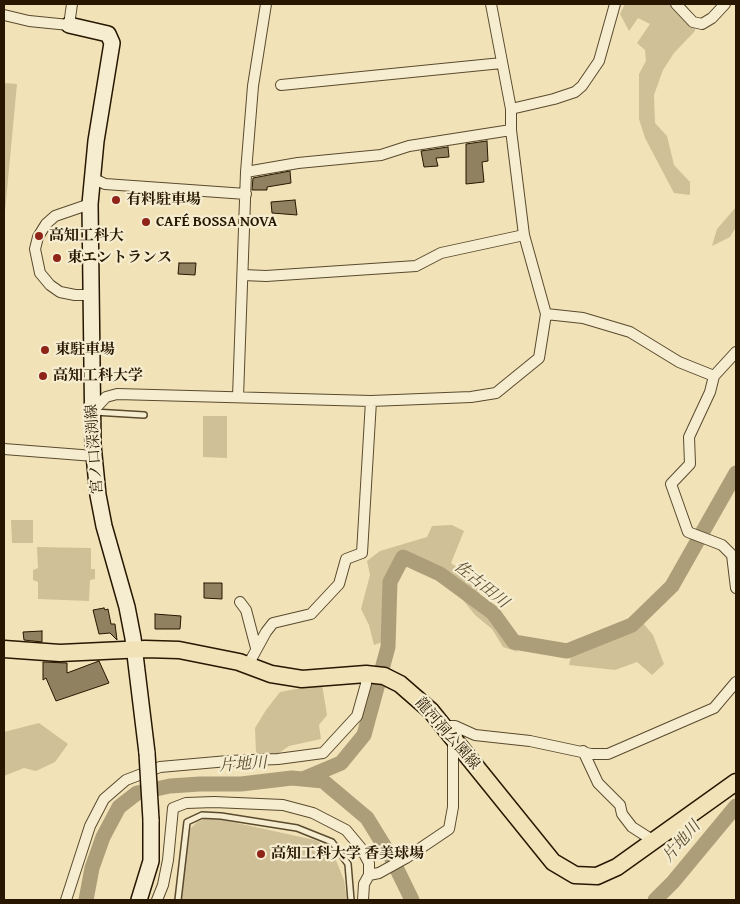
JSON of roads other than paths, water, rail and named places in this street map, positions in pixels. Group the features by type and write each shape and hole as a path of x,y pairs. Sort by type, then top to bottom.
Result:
{"main road":[{"name":"宮ノ口深渕線","path":"69,25 108,34 112,43 98,121 90,204 92,412 98,495 104,526 127,607 135,650 147,753 152,820 150,861 139,900"},
{"name":"龍河洞公園線","path":"4,649 60,654 135,650 196,652 248,665 271,674 302,679 370,674 393,680 411,692 449,733 552,862 565,871 582,876 605,873 654,841 736,782"}],"street":[{"path":"4,15 29,21 69,25 72,4"},
{"path":"238,396 238,339 243,275 246,172 253,86 266,4"},
{"path":"92,412 106,397 117,394 371,401 471,397 496,393 539,358 546,314 524,235 511,130 512,109 492,4"},
{"path":"512,109 554,99 575,92 582,86 599,61 615,4"},
{"path":"676,4 693,22 702,24 712,18 726,4"},
{"path":"280,85 502,64"},
{"path":"246,172 298,163 381,155 408,146 511,130"},
{"path":"92,178 105,184 246,194"},
{"path":"90,204 55,216 46,224 38,237 35,249 40,273 50,285 60,292 90,295"},
{"path":"243,275 266,276 416,266 441,253 524,235"},
{"path":"546,314 583,318 630,332 679,362 714,376"},
{"path":"736,352 714,376 710,392 689,437 690,464 671,484 688,532 722,545 732,555 736,588"},
{"path":"248,665 256,648 274,624 311,614 338,584 346,559 362,553 371,401"},
{"path":"4,449 94,456"},
{"path":"240,602 246,610 256,648"},
{"path":"66,900 90,826 104,799 126,780 160,767 323,754 357,716 370,674"},
{"path":"369,875 379,873 406,858 450,829 452,824 449,733 455,726 475,735 530,741 591,754 608,754 701,716 714,708 736,682"},
{"path":"582,752 598,783 620,806 622,814 632,827 654,841"},
{"path":"157,900 163,884 168,860 173,808 186,803 214,802 283,806 313,813 330,820 346,830 361,848 369,863 369,875 364,884 363,900"}],"lane":[{"path":"92,412 144,415"},
{"path":"178,900 187,822 202,815 297,828 332,842 348,864 350,900"}],"waterway":[{"name":"佐古田川","path":"303,779 341,763 364,735 388,647 390,582 403,557 440,574 493,613 514,642 567,651 632,625 672,586 736,473"},
{"name":"片地川","path":"86,900 92,868 103,837 119,807 137,793 170,786 241,784 292,778 323,781 367,818 391,857 412,900"},
{"name":"片地川","path":"655,900 673,882 736,806"}],"place":[{"name":"有料駐車場","path":"116,200"},
{"name":"CAFÉ BOSSA NOVA","path":"146,222"},
{"name":"高知工科大","path":"39,236"},
{"name":"東エントランス","path":"57,258"},
{"name":"東駐車場","path":"45,350"},
{"name":"高知工科大学","path":"43,376"},
{"name":"高知工科大学 香美球場","path":"261,854"}]}
